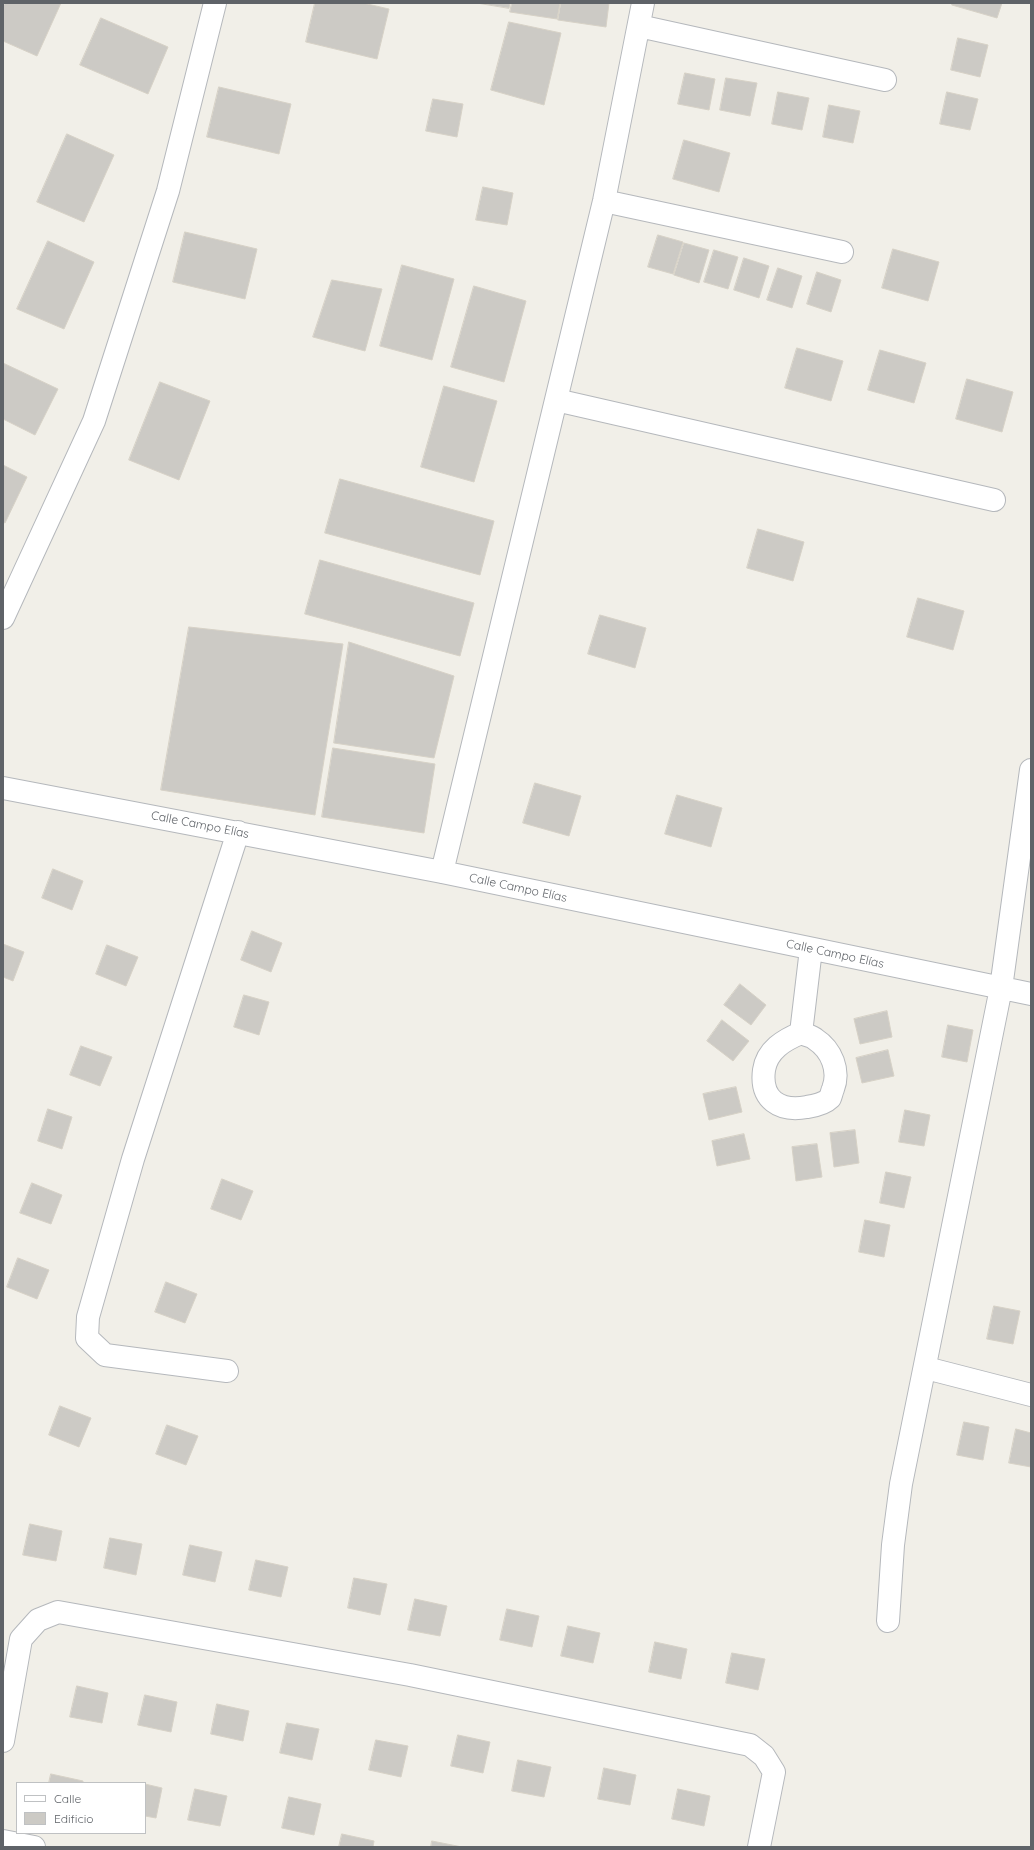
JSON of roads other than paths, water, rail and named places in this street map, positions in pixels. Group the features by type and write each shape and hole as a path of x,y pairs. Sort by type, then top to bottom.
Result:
{"street":[{"path":"3,618 94,421 168,191 215,3"},
{"path":"442,872 604,201 643,3"},
{"path":"639,26 884,80"},
{"path":"604,201 842,252"},
{"path":"556,400 994,500"},
{"path":"888,1621 893,1545 901,1484 926,1368 1001,988 1030,777"},
{"name":"Calle Campo Elías","path":"3,788 442,872 1031,994"},
{"path":"227,1371 105,1355 87,1338 88,1317 133,1159 238,832"},
{"path":"801,1033 811,949"},
{"path":"926,1368 1031,1395"},
{"path":"3,1741 21,1639 38,1620 58,1612 410,1675 750,1745 761,1753 774,1772 759,1847"},
{"path":"3,1841 34,1847"}]}
